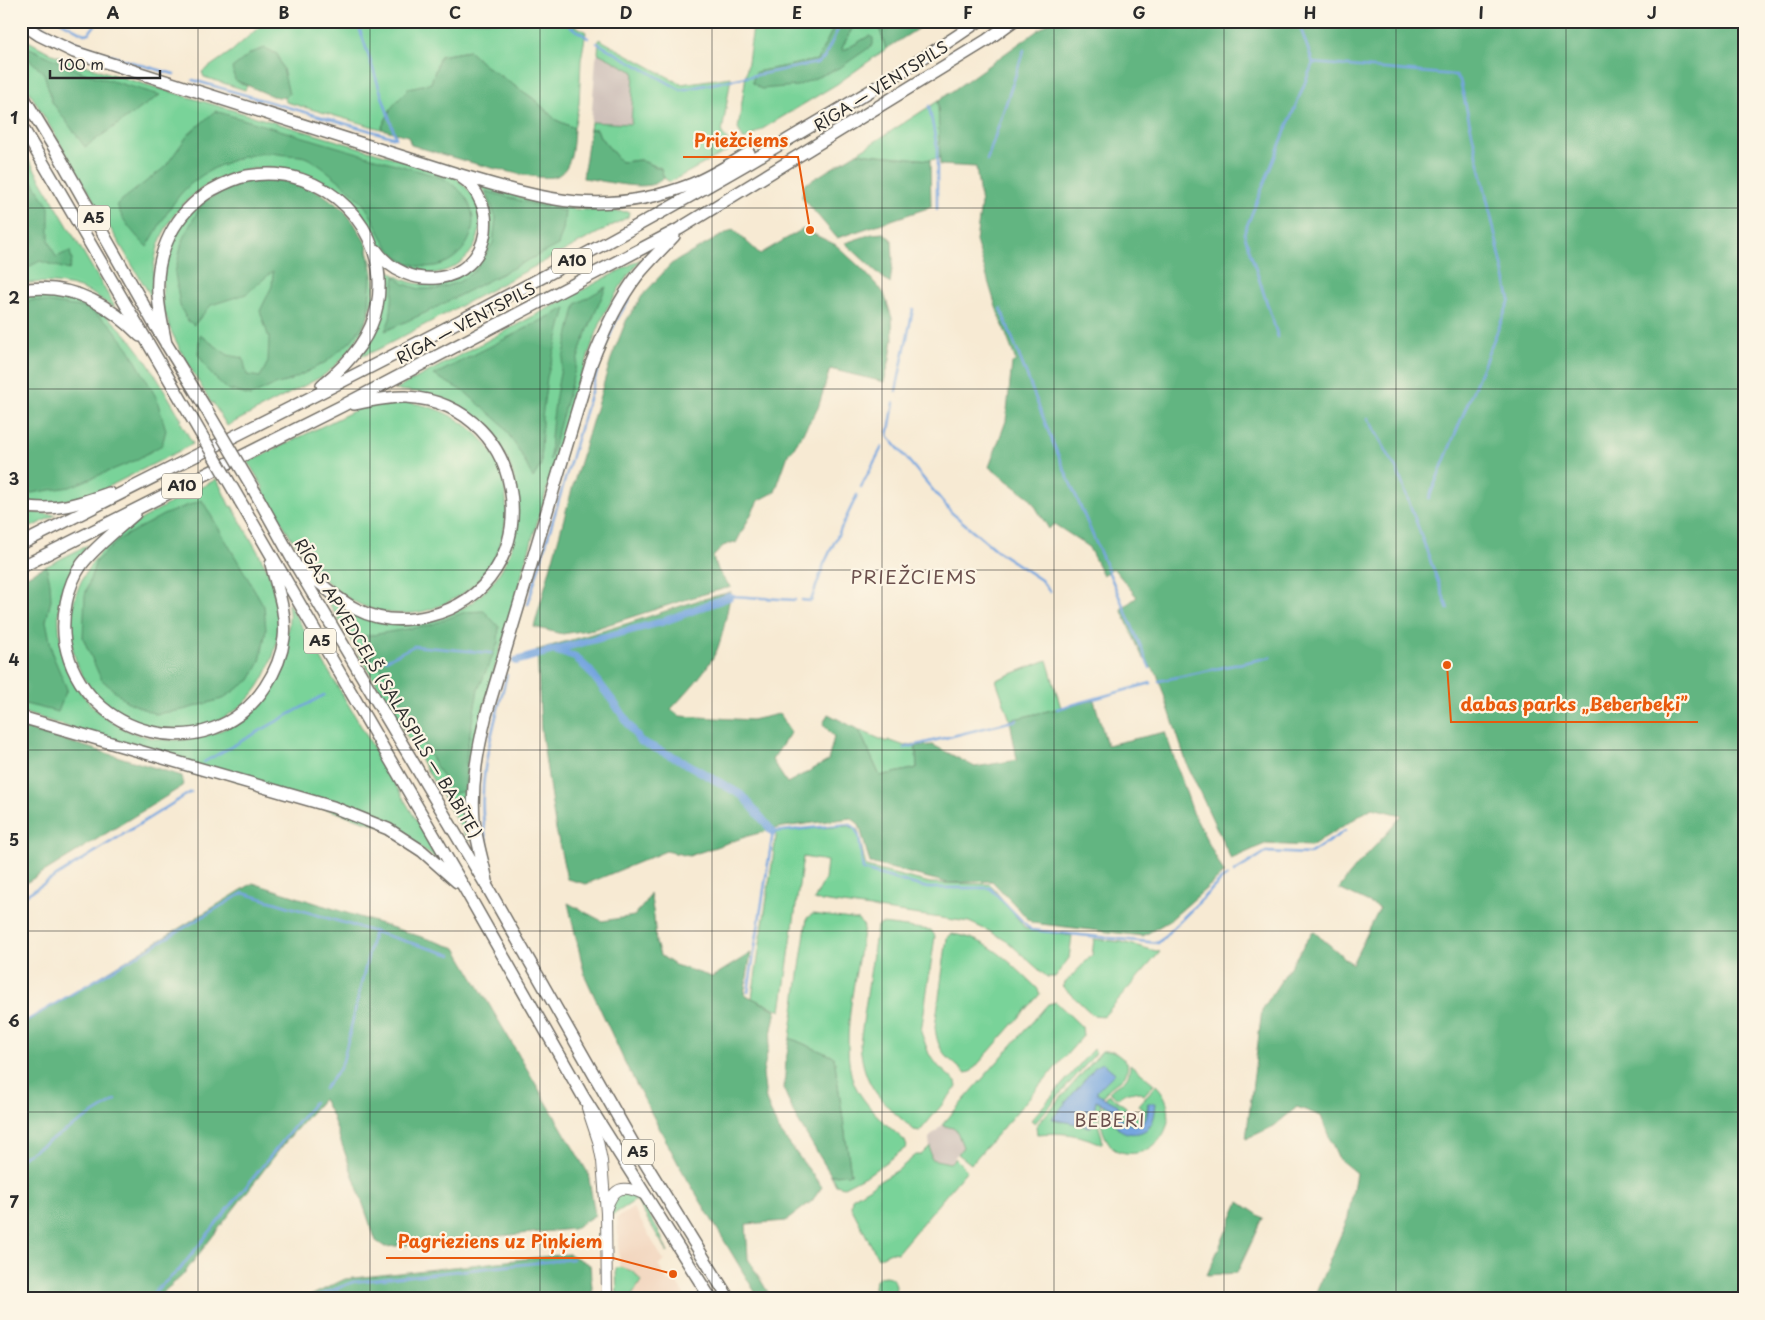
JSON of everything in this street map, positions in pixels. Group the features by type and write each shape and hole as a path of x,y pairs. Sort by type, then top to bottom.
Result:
{"highway":[{"name":"RĪGA — VENTSPILS","path":"21,544 494,303 657,216 836,112 979,21"},
{"name":"RĪGA — VENTSPILS","path":"21,567 342,406 679,229 987,40 1014,21"},
{"path":"21,23 39,36 74,52 454,173 554,200 590,203 630,202 663,194 692,184 769,142 836,112"},
{"name":"RĪGAS APVEDCEĻŠ (SALASPILS — BABĪTE)","path":"21,93 58,154 166,344 256,492 294,562 489,890 634,1145 729,1299"},
{"name":"RĪGAS APVEDCEĻŠ (SALASPILS — BABĪTE)","path":"21,125 103,262 150,348 465,889 584,1098 711,1299"},
{"path":"166,344 158,294 158,279 166,240 187,209 202,196 224,184 245,176 259,174 282,175 310,183 323,188 342,202 360,222 371,242 387,263 418,278 438,279 466,266 482,244 486,217 480,199 468,182 454,173"},
{"path":"489,890 474,821 478,748 486,715 591,364 601,337 612,315 638,275 679,229"},
{"path":"302,401 332,377 352,357 373,319 377,307 379,277 377,259 371,242"},
{"path":"21,290 45,288 74,292 90,298 116,314 150,348"},
{"path":"294,562 356,609 385,618 412,619 443,611 458,604 478,590 497,566 507,544 513,520 510,482 495,447 483,431 474,423 445,406 416,398 398,397 342,406"},
{"path":"21,506 42,509 71,506 154,477"},
{"path":"148,503 93,551 82,564 73,582 63,624 68,659 78,681 87,693 115,718 136,728 170,736 198,733 232,720 259,697 278,662 284,637 283,612 267,550"},
{"path":"21,718 292,795 366,820 388,829 422,851 465,889"}],"main road":[{"path":"584,1098 598,1141 602,1162 606,1213 607,1299"},
{"path":"606,1213 610,1199 616,1191 628,1188 643,1194"}],"shaded area":[{"path":"598,53 634,72 631,124 591,122"},
{"path":"942,1125 956,1129 963,1147 950,1163 931,1159 929,1138"},
{"path":"633,1208 664,1261 658,1265 668,1282 674,1279 687,1299 621,1299 617,1218"}],"green space":[{"path":"266,21 568,21 586,32 581,60 579,104 574,128 556,120 534,99 484,65 469,51 440,56 431,83 392,107 381,129 286,102 285,98 289,93 235,80 247,86 245,90 204,77 202,72 232,51"},
{"path":"754,21 837,21 817,60 756,72 797,86 869,36 843,51 842,48 856,21 889,21 879,27 886,49 837,84 744,140 738,129"},
{"path":"837,21 856,21 842,48 843,51 869,36 873,38 873,45 841,67 797,86 761,89 752,82 756,72 817,60"},
{"path":"889,21 930,21 886,49 879,27"},
{"path":"1051,21 1744,21 1744,1299 1313,1299 1348,1218 1356,1173 1339,1159 1321,1116 1297,1107 1274,1126 1246,1139 1262,1010 1313,931 1352,964 1380,908 1339,889 1402,815 1372,808 1311,846 1265,844 1231,859 1188,767 1157,674 1142,656 1121,609 1137,597 1113,568 1103,575 1088,546 1054,524 1049,529 1030,498 989,467 1006,421 1012,363 1016,361 996,307 976,241 981,204 976,167 940,165 938,101"},
{"path":"21,37 52,54 117,76 453,175 470,191 476,200 480,211 478,239 472,250 454,267 430,274 418,273 405,269 387,256 363,216 337,190 314,177 289,170 264,168 240,172 217,180 195,193 177,211 163,234 157,250 153,275 153,300 21,78"},
{"path":"599,39 681,84 731,77 722,133 733,148 670,182 664,178 661,168 640,160 621,162 600,137 597,129 590,129 591,122 631,124 634,72 598,53"},
{"path":"21,44 84,73 160,95 85,147 52,102 44,73 21,52"},
{"path":"265,48 277,54 283,69 289,94 285,98 272,96 235,80 232,68 251,53"},
{"path":"469,51 484,65 534,99 556,120 574,128 569,161 557,176 547,178 530,176 463,160 411,145 408,136 381,129 392,107 409,88 431,83 440,56"},
{"path":"938,101 940,158 930,160 857,153"},
{"path":"215,111 443,178 459,189 472,211 473,224 465,247 445,263 432,266 418,266 406,262 389,248 360,200 335,177 305,157 269,153 232,160 197,179 179,196 147,247 125,221 117,204 165,167 188,135"},
{"path":"590,129 597,129 600,137 621,162 640,160 661,169 664,178 654,184 638,186 583,178"},
{"path":"21,146 114,308 80,288 63,284 21,284"},
{"path":"857,153 930,160 931,207 837,238 802,197 804,185"},
{"path":"21,163 49,207 49,241 56,257 70,251 72,261 69,270 40,261 21,271"},
{"path":"259,178 293,182 321,193 343,209 367,245 371,274 368,318 351,341 326,362 289,381 274,385 250,396 227,389 210,373 198,354 200,335 228,355 243,358 247,375 260,377 268,362 269,338 260,311 272,286 273,271 246,294 211,305 194,325 187,320 180,306 175,273 183,238 203,202 233,184"},
{"path":"479,183 519,197 573,209 629,212 628,217 379,349 363,356 361,355 380,314 384,271 386,269 410,282 421,284 441,283 460,275 483,252 490,235 491,220 486,197"},
{"path":"486,191 565,211 563,230 558,245 425,313 385,331 390,319 395,276 404,284 419,289 437,289 459,282 475,271 493,243 496,218"},
{"path":"202,200 367,245 374,280 374,294 366,322 352,346 334,367 323,376 227,426 185,359 171,331 162,305 163,278 171,243 181,224"},
{"path":"733,229 760,254 803,229 836,245 862,269 884,293 892,318 893,339 884,382 830,369 818,408 791,452 789,452 775,492 758,501 736,543 723,546 713,557 720,574 731,587 594,629 562,634 534,627 574,482 611,359 626,321 642,296 671,264"},
{"path":"884,233 892,240 893,260 890,284 845,243 872,234"},
{"path":"641,259 622,284 605,312 570,410 484,705 469,778 470,841 326,598 328,597 361,616 422,622 435,620 455,612 481,595 495,579 509,554 516,527 517,499 512,472 501,448 484,426 463,408 436,396 394,390"},
{"path":"606,287 582,344 550,460 555,401 576,304"},
{"path":"21,294 70,297 92,306 111,320 143,356 182,420 180,421 193,444 90,496 42,504 21,501"},
{"path":"34,300 87,308 110,324 129,349 156,397 166,430 162,445 134,461 70,487 31,493 21,489 21,302"},
{"path":"566,308 547,377 542,418 541,465 533,478 520,452 501,423 466,393 434,375"},
{"path":"391,401 420,404 434,408 460,421 472,430 483,440 494,455 503,480 506,498 506,516 498,550 490,566 479,580 466,592 450,601 424,611 404,614 384,612 365,607 338,591 326,581 295,544 248,462 362,407"},
{"path":"217,479 230,507 232,506 271,578 278,615 275,651 257,689 229,715 212,723 194,728 176,729 156,727 125,718 101,700 87,683 77,664 72,643 71,622 74,601 82,580 94,560 118,535 168,504"},
{"path":"202,500 264,606 266,630 260,662 250,680 222,699 183,710 155,714 126,701 101,679 83,638 85,595 96,561 121,538 163,515"},
{"path":"21,511 56,515 21,532"},
{"path":"88,545 72,570 63,592 59,611 59,629 62,648 71,674 84,697 102,715 124,728 148,737 173,740 200,737 233,724 258,704 268,692 273,682 288,630 289,604 441,862 396,831 21,712 21,579"},
{"path":"46,566 50,582 51,600 46,621 53,656 67,689 58,712 21,703 21,579"},
{"path":"731,592 723,629 713,658 690,689 671,709 680,716 752,720 779,714 791,732 772,760 787,783 828,761 834,737 823,724 828,714 859,730 880,776 917,768 916,746 933,745 975,767 1017,760 1010,720 1094,700 1107,745 1165,732 1194,815 1224,873 1169,921 1143,936 1032,923 992,881 948,883 870,863 859,824 851,818 783,827 748,836 689,856 666,851 586,884 567,879 555,825 541,729 537,650"},
{"path":"484,611 499,627 498,643 478,690 467,749 465,791 452,794 394,687 360,637 430,625 465,612"},
{"path":"1047,660 1061,708 1010,720 996,680"},
{"path":"21,727 182,776 183,786 21,886"},
{"path":"859,730 887,742 888,740 905,746 915,744 917,768 880,776"},
{"path":"848,826 858,830 866,867 930,883 990,884 1026,929 1072,936 1069,958 1055,977 1047,977 1008,942 969,922 814,900 825,879 827,861 803,857 781,1011 752,998 777,831"},
{"path":"253,883 456,948 588,1173 595,1215 573,1229 385,1247 376,1241 332,1116 323,1099 287,1140 182,1276 155,1299 21,1299 21,1025"},
{"path":"650,893 656,943 660,955 675,965 712,977 751,953 744,994 776,1010 763,1073 766,1100 778,1129 822,1187 812,1201 786,1221 746,1224 748,1259 769,1294 758,1297 680,1167 627,1067 585,976 568,903 602,921 634,916 646,902"},
{"path":"813,914 858,920 864,926 853,987 848,1034 848,1056 851,1076 858,1091 868,1105 905,1141 907,1147 869,1174 844,1187 836,1185 831,1175 851,1174 834,1057 790,1038 807,918"},
{"path":"882,924 931,930 935,936 921,1032 929,1054 939,1067 956,1082 957,1087 920,1131 914,1130 892,1111 876,1093 865,1072 862,1059 860,1043 877,926"},
{"path":"952,934 978,941 989,947 1009,961 1037,988 1040,994 971,1072 965,1073 944,1054 938,1043 935,1027 947,938"},
{"path":"1094,939 1122,942 1160,952 1104,1016 1093,1015 1062,986 1092,955"},
{"path":"1056,1002 1082,1027 1083,1036 971,1164 958,1154 963,1147 956,1129 942,1125 1048,1004"},
{"path":"790,1038 834,1057 851,1174 831,1175 795,1116 784,1090"},
{"path":"1093,1049 1096,1053 1035,1123 1031,1120"},
{"path":"1102,1051 1113,1051 1127,1062 1126,1074 1106,1092 1103,1098 1097,1094 1097,1091 1052,1118 1090,1127 1095,1101 1101,1103 1097,1121 1102,1144 1070,1134 1037,1134 1036,1126"},
{"path":"1130,1064 1154,1084 1144,1095 1130,1092 1118,1098 1109,1092 1126,1078 1130,1070"},
{"path":"1156,1085 1165,1097 1168,1111 1167,1124 1162,1136 1154,1145 1143,1151 1130,1153 1115,1150 1107,1140 1102,1128 1103,1104 1111,1108 1111,1118 1118,1129 1150,1127 1148,1103 1146,1118 1140,1122 1130,1124 1121,1119 1118,1105 1105,1099 1108,1094 1126,1107 1127,1116 1134,1118 1141,1114 1139,1105"},
{"path":"930,1146 931,1159 950,1163 955,1158 967,1170 897,1253 891,1252 878,1258 851,1207 852,1198 898,1170 916,1155 921,1155"},
{"path":"625,1192 635,1195 640,1199 659,1232 668,1253 636,1200 611,1216 613,1201"},
{"path":"1239,1202 1263,1218 1237,1273 1207,1275"},
{"path":"569,1254 590,1265 593,1299 304,1299 345,1279"},
{"path":"621,1267 634,1272 641,1281 630,1299 617,1299 616,1268"},
{"path":"885,1276 893,1279 896,1287 893,1295 885,1298 877,1295 874,1287 877,1279"}],"water":[{"path":"1103,1063 1115,1073 1097,1091 1097,1094 1118,1105 1119,1116 1129,1124 1142,1122 1147,1115 1148,1103 1156,1103 1153,1121 1147,1129 1131,1134 1119,1129 1113,1122 1111,1108 1096,1101 1091,1127 1052,1119 1096,1066"}],"waterway":[{"path":"31,21 65,38 101,52 174,74"},
{"path":"60,21 84,34 89,33 98,21"},
{"path":"357,21 396,138"},
{"path":"562,21 588,38"},
{"path":"597,43 681,90 817,63 824,58 842,21"},
{"path":"1278,337 1244,233 1313,63 1298,21"},
{"path":"987,160 1024,50"},
{"path":"1313,63 1455,75 1460,80 1510,300 1429,498"},
{"path":"193,80 396,138"},
{"path":"929,106 937,147 937,209"},
{"path":"528,604 602,355 616,321 629,299"},
{"path":"896,391 913,309"},
{"path":"1001,309 1053,443 1150,668"},
{"path":"894,403 888,436 952,513 997,551 1041,580 1050,592"},
{"path":"1368,418 1398,472 1448,609"},
{"path":"861,487 882,447"},
{"path":"802,600 811,601 824,564 857,495"},
{"path":"729,597 795,600"},
{"path":"516,661 662,622 729,597"},
{"path":"386,660 414,646 491,653"},
{"path":"554,650 575,657 589,670 640,741 682,761 743,796 773,832"},
{"path":"1159,681 1271,657"},
{"path":"487,844 483,800 486,759 507,675"},
{"path":"1057,709 1151,683"},
{"path":"204,762 324,695"},
{"path":"904,748 1017,720"},
{"path":"21,898 191,792"},
{"path":"748,992 773,832 849,824 854,827 859,836 863,870 927,888 990,888 1031,930 1158,943 1227,876"},
{"path":"1234,872 1266,852 1309,854 1345,831"},
{"path":"21,1024 243,893 452,955"},
{"path":"324,1089 339,1070 343,1061 374,931"},
{"path":"21,1158 116,1100"},
{"path":"146,1299 179,1270 314,1102"},
{"path":"311,1299 353,1282 573,1259"}],"place":[{"name":"Priežciems","path":"810,230"},
{"name":"dabas parks „Beberbeķi”","path":"1447,665"},
{"name":"Pagrieziens uz Piņķiem","path":"673,1274"}],"district":[{"name":"PRIEŽCIEMS","path":"914,577"},
{"name":"BEBERI","path":"1110,1121"}]}
